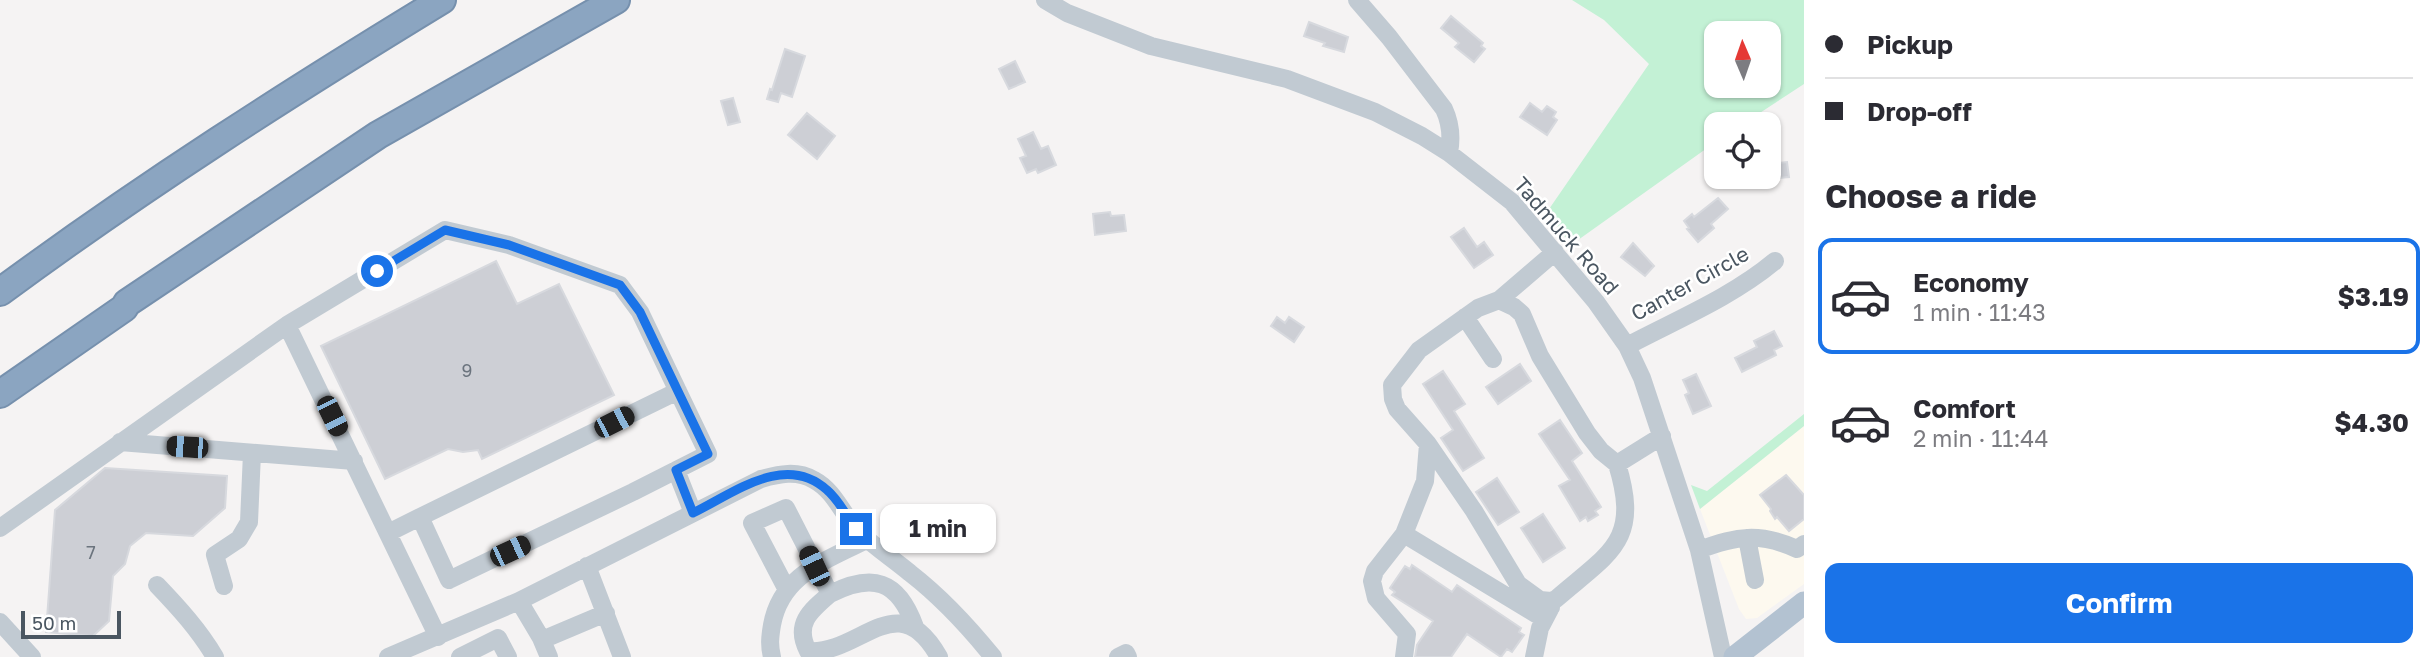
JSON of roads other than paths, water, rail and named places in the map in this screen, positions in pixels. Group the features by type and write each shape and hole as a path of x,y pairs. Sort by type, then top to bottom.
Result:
{"highway":[{"path":"0,292 89,226 300,87 442,0"},
{"path":"0,394 124,309 127,303 377,135 616,0"}],"main road":[{"path":"1735,657 1804,603"}],"street":[{"name":"Tadmuck Road","path":"1045,0 1067,13 1152,46 1287,79 1375,113 1422,136 1449,153 1512,202 1596,302 1626,346 1642,378 1699,551 1723,657"},
{"path":"1357,0 1444,109 1450,122 1449,153"},
{"path":"0,527 287,325 445,230 509,245 620,285 640,312 708,454 449,580 420,517"},
{"path":"1551,604 1540,600 1518,584 1474,511 1428,443 1397,409 1392,385 1419,350 1478,308 1499,300 1555,252"},
{"name":"Canter Circle","path":"1626,346 1727,294 1775,261"},
{"path":"1404,534 1536,614 1551,604 1612,548 1624,529 1626,500 1617,464 1601,451 1587,433 1540,356 1522,314 1499,300"},
{"path":"1465,317 1493,359"},
{"path":"287,325 438,637"},
{"path":"388,533 678,391"},
{"path":"1617,464 1662,436"},
{"path":"120,442 354,461"},
{"path":"1405,657 1406,634 1376,598 1372,581 1375,571 1404,534 1425,481 1428,443"},
{"path":"224,586 215,555 239,539 249,522 251,453"},
{"path":"676,470 693,513"},
{"path":"388,657 519,601 761,479 779,474 797,474 813,480 829,492 856,529 936,596 971,629 993,657"},
{"path":"786,588 752,523 786,508 830,594"},
{"path":"1699,551 1728,539 1747,538 1783,543 1797,549 1804,544"},
{"path":"1747,538 1755,580"},
{"path":"772,657 769,644 775,608 786,588 814,566 868,540"},
{"path":"587,566 622,657"},
{"path":"915,627 899,622 891,624 821,652 808,651 802,640 803,627 810,611 830,594 866,581 882,583 897,597 910,614 915,627 942,656"},
{"path":"157,585 184,613 215,657"},
{"path":"519,601 546,649 606,613"},
{"path":"1534,657 1540,628 1551,604"},
{"path":"0,622 32,657"},
{"path":"460,657 498,638 508,657"},
{"path":"1118,657 1126,653 1128,657"}]}
